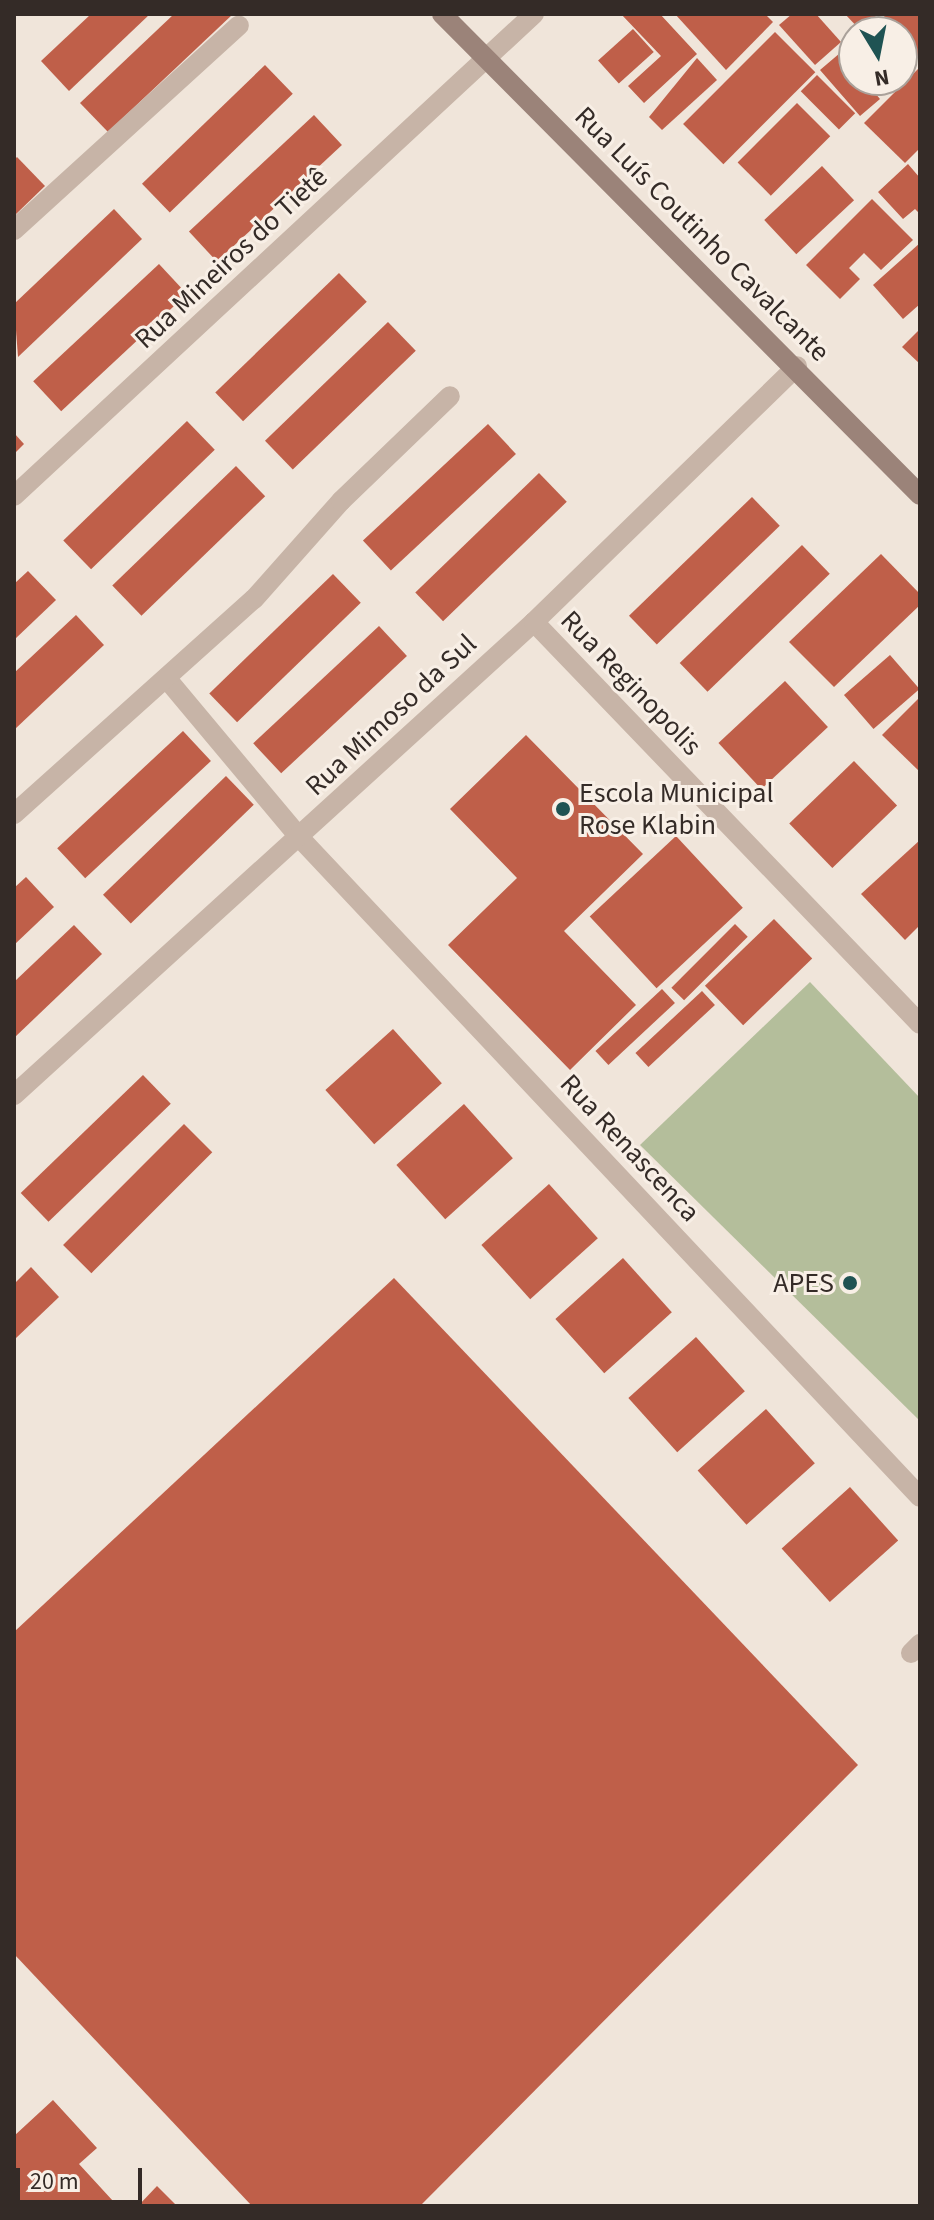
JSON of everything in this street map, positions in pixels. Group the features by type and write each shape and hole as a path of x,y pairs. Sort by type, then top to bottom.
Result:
{"main road":[{"name":"Rua Luís Coutinho Cavalcante","path":"442,14 797,366 920,495"}],"street":[{"name":"Rua Mineiros do Tietê","path":"14,496 534,14"},
{"path":"14,230 239,25"},
{"name":"Rua Mimoso da Sul","path":"14,1095 534,622 797,366"},
{"path":"14,814 167,679 450,396"},
{"name":"Rua Reginopolis","path":"534,622 920,1024"},
{"name":"Rua Renascenca","path":"167,679 299,837 920,1497"}],"green space":[{"name":"APES","path":"810,982 920,1098 920,1421 640,1145"}],"building":[{"path":"91,14 150,14 69,91 41,61"},
{"path":"174,14 233,14 108,132 80,103"},
{"path":"621,14 660,14 697,54 644,103 628,86 661,56"},
{"path":"675,14 765,14 773,22 726,70"},
{"path":"792,14 816,14 838,39 838,45 815,65 779,25"},
{"path":"845,14 878,14 876,16"},
{"path":"920,14 918,56 918,16 885,16"},
{"path":"633,29 654,52 619,83 598,60"},
{"path":"775,32 815,72 723,164 683,124"},
{"path":"838,55 838,91 820,70"},
{"path":"697,58 717,80 662,130 649,117"},
{"path":"265,65 293,94 170,213 142,184"},
{"path":"920,67 920,148 905,163 864,123 891,96 918,96"},
{"path":"817,75 855,113 839,129 801,91"},
{"path":"843,96 877,96 880,99 860,116"},
{"path":"797,103 830,136 771,196 738,162"},
{"path":"314,115 342,145 217,262 189,232"},
{"path":"17,157 45,186 14,216 14,160"},
{"path":"908,164 920,178 920,214 915,209 903,219 878,192"},
{"path":"822,166 854,200 796,254 764,220"},
{"path":"872,199 913,240 881,270 864,253 849,268 860,279 840,299 806,265"},
{"path":"114,209 142,239 18,357 14,304"},
{"path":"920,243 920,304 903,319 873,285"},
{"path":"159,264 187,294 61,411 33,381"},
{"path":"339,273 367,302 243,421 215,392"},
{"path":"388,322 416,351 293,470 265,441"},
{"path":"920,329 920,364 902,347"},
{"path":"187,421 215,450 91,569 63,540"},
{"path":"488,424 516,454 391,571 363,541"},
{"path":"14,433 24,444 14,454"},
{"path":"236,466 265,496 141,616 112,585"},
{"path":"539,473 567,502 443,621 415,592"},
{"path":"752,497 780,526 657,645 629,616"},
{"path":"802,545 830,574 707,692 680,663"},
{"path":"881,554 920,594 920,605 834,687 789,642"},
{"path":"28,571 56,600 14,640 14,584"},
{"path":"333,574 361,603 237,722 209,693"},
{"path":"76,615 104,645 14,730 14,673"},
{"path":"379,626 407,656 281,773 253,743"},
{"path":"890,655 920,689 873,729 844,695"},
{"path":"785,681 828,727 761,789 718,743"},
{"path":"920,697 920,772 882,735"},
{"path":"183,731 211,761 85,878 57,848"},
{"path":"526,735 643,854 564,931 636,1005 570,1070 448,945 517,878 450,809"},
{"path":"854,761 897,806 832,868 789,824"},
{"path":"226,776 254,805 131,924 103,895"},
{"path":"676,836 743,908 657,988 590,916"},
{"path":"920,840 920,925 905,940 861,894"},
{"path":"26,877 54,907 14,945 14,888"},
{"path":"774,919 812,959 743,1025 705,986"},
{"path":"735,924 748,937 684,1000 671,988"},
{"path":"74,925 102,954 14,1038 14,982"},
{"path":"662,989 675,1003 608,1065 595,1051"},
{"path":"702,991 715,1005 648,1067 635,1053"},
{"path":"393,1029 442,1083 374,1144 325,1090"},
{"path":"143,1075 171,1104 48,1222 21,1193"},
{"path":"464,1104 513,1158 445,1219 396,1165"},
{"path":"184,1124 212,1152 91,1273 63,1245"},
{"path":"549,1184 598,1238 530,1299 481,1245"},
{"path":"623,1258 672,1312 604,1373 555,1319"},
{"path":"31,1267 59,1297 14,1340 14,1284"},
{"path":"394,1278 858,1765 420,2206 252,2206 14,1954 14,1632"},
{"path":"696,1337 745,1391 677,1452 628,1398"},
{"path":"766,1409 815,1463 746,1525 698,1471"},
{"path":"850,1487 898,1541 830,1602 782,1549"},
{"path":"53,2100 97,2148 79,2164 113,2201 108,2206 14,2202 14,2136"},
{"path":"157,2186 177,2206 138,2206"}],"place":[{"name":"Escola Municipal Rose Klabin","path":"563,809"},
{"name":"APES","path":"850,1283"}]}
